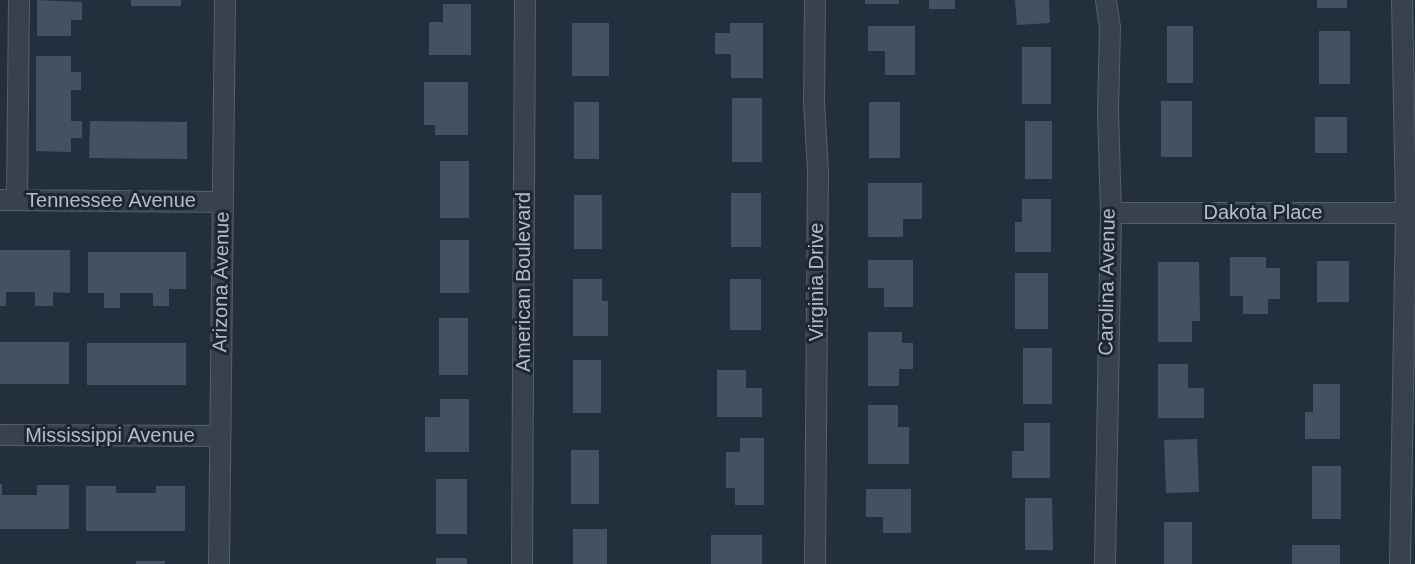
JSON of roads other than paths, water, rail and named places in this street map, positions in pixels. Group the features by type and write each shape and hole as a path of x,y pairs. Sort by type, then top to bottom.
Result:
{"street":[{"path":"8,200 19,0"},
{"name":"Arizona Avenue","path":"219,564 225,0"},
{"name":"American Boulevard","path":"522,564 525,0"},
{"name":"Virginia Drive","path":"815,0 814,102 818,183 815,564"},
{"name":"Carolina Avenue","path":"1105,564 1111,213 1108,110 1110,28 1106,0"},
{"path":"1400,564 1411,212 1402,0"},
{"name":"Tennessee Avenue","path":"8,200 223,202"},
{"name":"Dakota Place","path":"1111,213 1411,212"},
{"name":"Mississippi Avenue","path":"0,435 220,436"}]}
